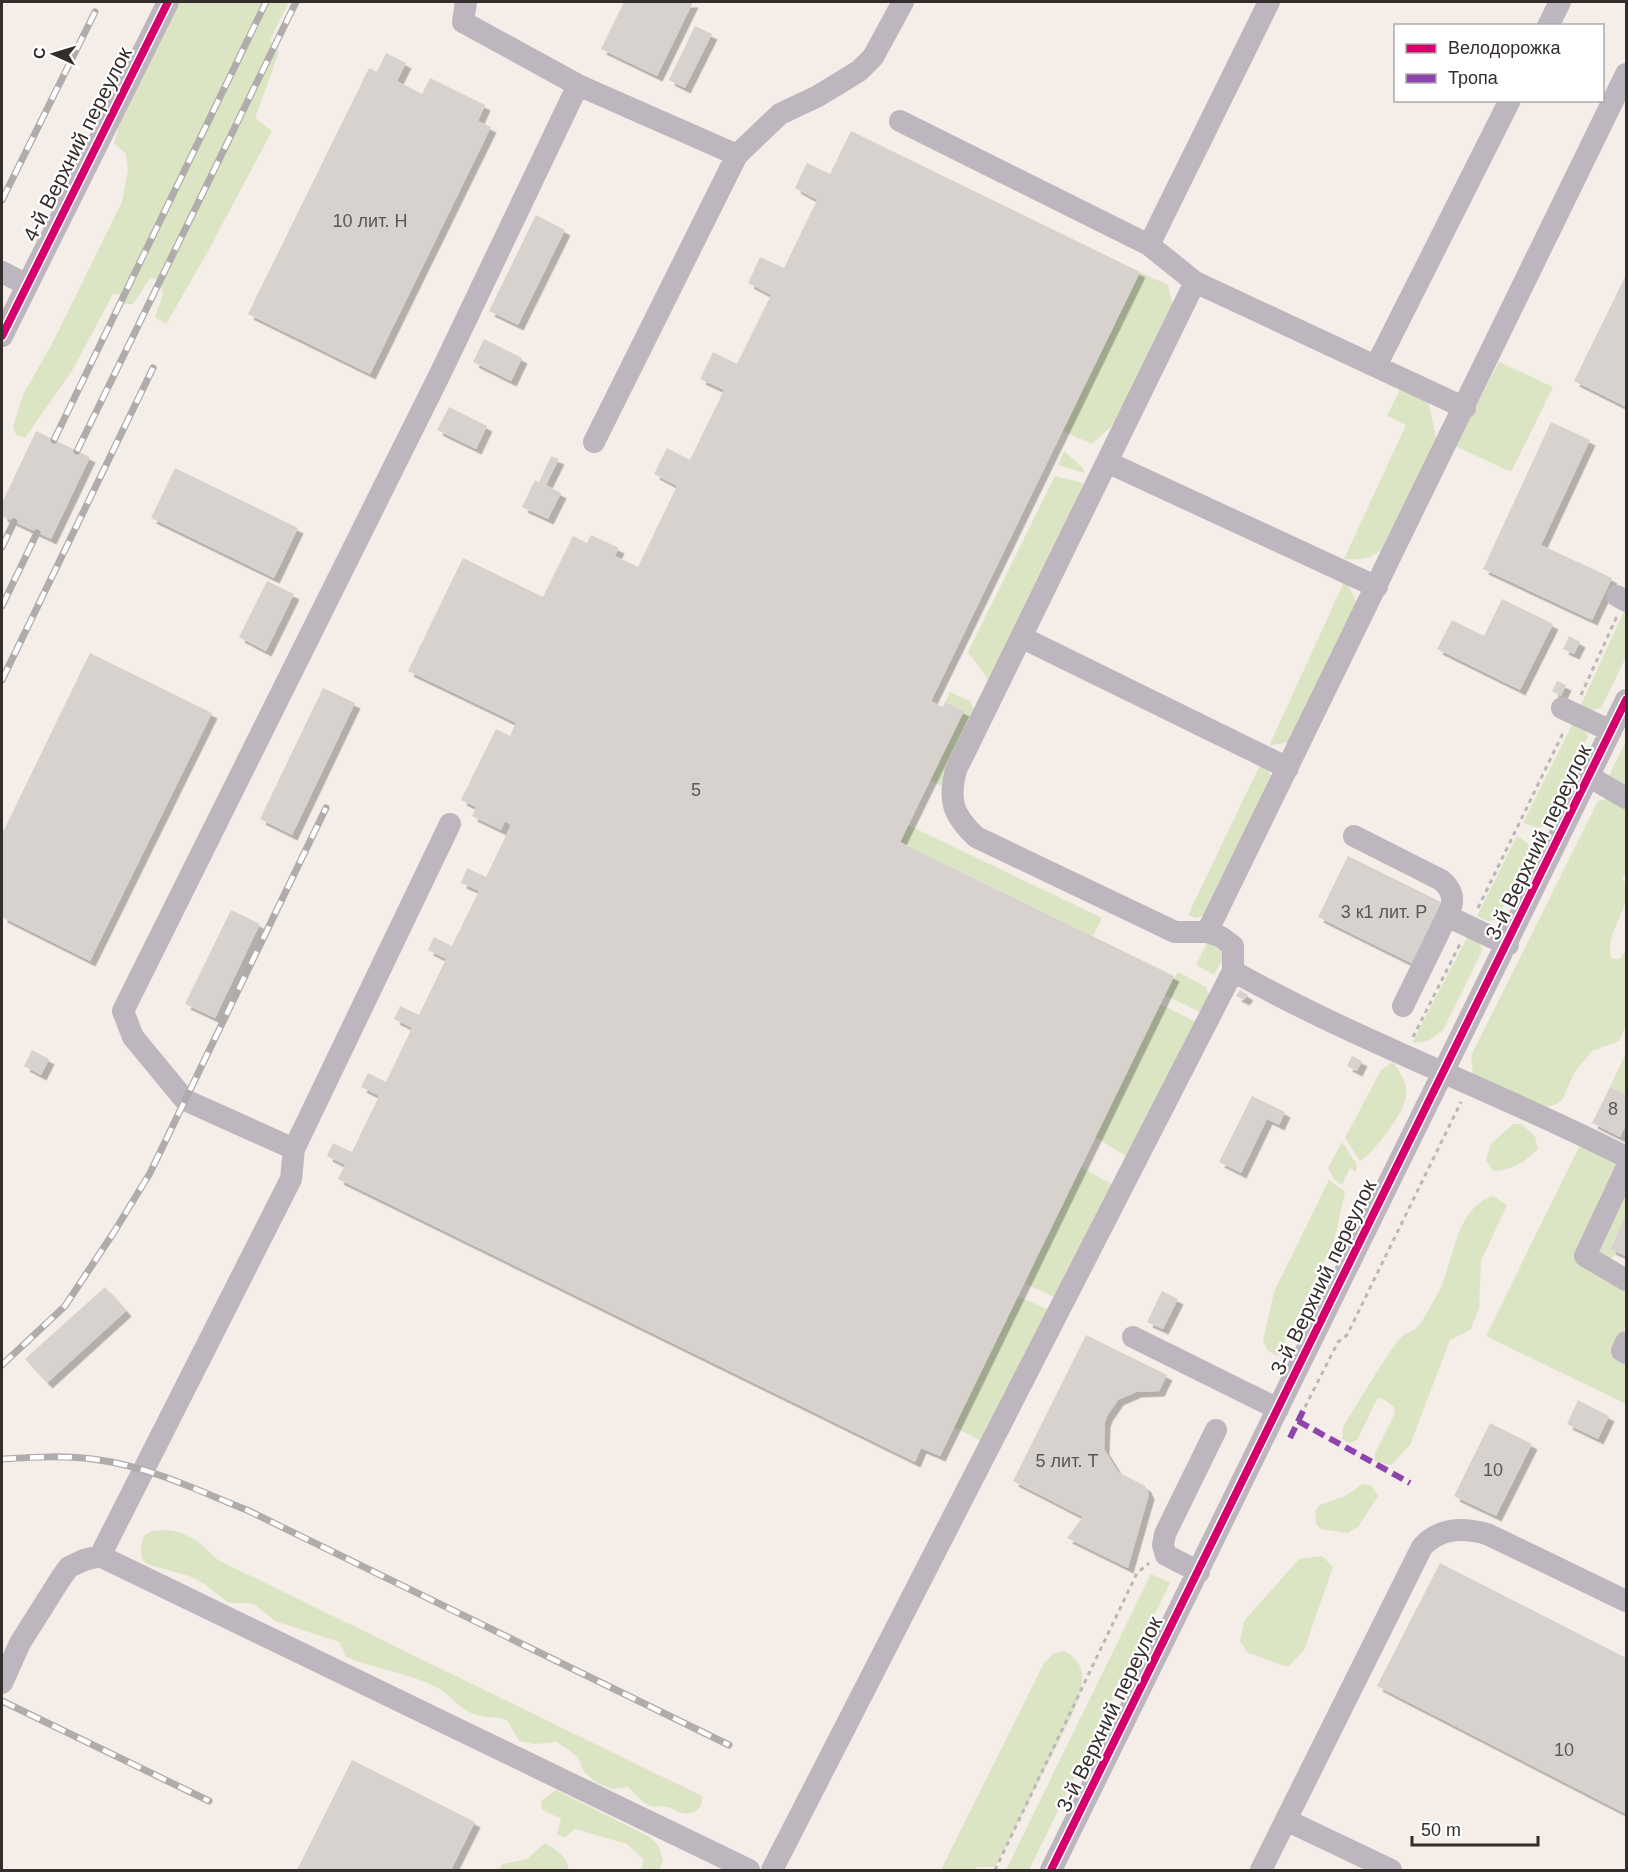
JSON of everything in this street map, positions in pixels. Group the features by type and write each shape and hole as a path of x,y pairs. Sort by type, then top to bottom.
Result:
{"street":[{"name":"4-й Верхний переулок","path":"2,336 168,2"},
{"path":"466,2 463,22 578,86 737,155"},
{"path":"594,442 737,155 780,114 818,96 859,71 873,57 903,2"},
{"path":"1149,245 1269,2"},
{"path":"1549,24 1560,2"},
{"path":"1207,932 1465,408 1626,74"},
{"path":"294,1149 185,1100 133,1037 123,1011 442,370 578,86"},
{"path":"1376,366 1509,102"},
{"path":"900,121 1149,245 1195,282 1465,408"},
{"path":"2,272 27,285"},
{"path":"772,1870 1233,971 1233,946 1221,936 1207,932 1175,932 976,837 963,824 954,808 951,789 956,770 1195,282"},
{"path":"1107,462 1377,587"},
{"path":"1022,637 1288,768"},
{"name":"3-й Верхний переулок","path":"1051,1870 1508,945 1626,700"},
{"path":"1568,710 1611,732"},
{"path":"1590,777 1626,798"},
{"path":"100,1556 291,1179 294,1149 450,824"},
{"path":"1354,836 1441,880 1451,891 1453,903 1448,916 1403,1006"},
{"path":"1448,916 1508,945"},
{"path":"1233,971 1391,1056 1444,1072 1626,1157"},
{"path":"1626,1169 1585,1256 1626,1280"},
{"path":"1133,1336 1278,1409"},
{"path":"1626,1342 1622,1351 1626,1353"},
{"path":"1199,1572 1166,1555 1164,1534 1216,1430"},
{"path":"1261,1870 1422,1547 1431,1538 1455,1530 1469,1529 1487,1534 1626,1601"},
{"path":"2,1683 10,1641 69,1567 100,1556 749,1870"},
{"path":"1287,1820 1391,1870"}],"path":[{"path":"1391,1056 1468,927 1568,710 1623,599"},
{"path":"1305,1407 1338,1342 1347,1335 1471,1084"},
{"path":"995,1870 1137,1573 1165,1550"}],"green space":[{"path":"174,2 289,2 270,40 279,52 255,118 272,131 166,324 155,317 163,294 158,280 150,278 133,304 125,304 120,294 113,294 73,369 25,438 16,435 13,427 23,395 54,340 122,202 128,170 126,154 114,143 126,101"},
{"path":"1140,272 1168,285 1173,305 1115,423 1092,444 1063,431"},
{"path":"1499,362 1553,387 1511,472 1455,446"},
{"path":"1401,387 1428,400 1437,442 1386,546 1367,558 1344,559 1406,425 1387,416"},
{"path":"1064,451 1084,469 1084,473 1058,465"},
{"path":"1055,476 1083,483 1080,496 989,681 968,652"},
{"path":"1345,580 1358,604 1289,742 1269,746"},
{"path":"1626,607 1626,657 1601,708 1590,711 1580,707"},
{"path":"950,692 970,701 975,712 941,786 930,780 964,711 945,702"},
{"path":"1574,721 1583,727 1588,736 1544,826 1538,828 1523,823"},
{"path":"1626,741 1626,787 1608,778"},
{"path":"1264,763 1272,777 1206,914 1197,918 1188,915 1259,767"},
{"path":"1613,797 1626,805 1626,871 1622,880 1626,883 1626,896 1612,936 1610,951 1612,959 1620,959 1626,950 1626,1026 1619,1041 1592,1051 1574,1073 1563,1099 1555,1105 1546,1107 1473,1074 1471,1056 1598,801"},
{"path":"908,825 1102,918 1093,936 900,842"},
{"path":"1517,836 1532,850 1497,920 1488,921 1477,916"},
{"path":"1469,934 1479,941 1482,951 1443,1030 1428,1041 1412,1043"},
{"path":"1207,943 1226,953 1214,975 1196,965"},
{"path":"1178,972 1206,987 1209,995 1200,1012 1165,995"},
{"path":"1160,1004 1196,1022 1126,1156 1095,1137"},
{"path":"1626,1053 1626,1095 1610,1087"},
{"path":"1393,1062 1405,1082 1404,1103 1388,1132 1360,1161 1345,1138 1381,1070"},
{"path":"1513,1124 1521,1124 1535,1136 1538,1149 1518,1165 1493,1171 1486,1160 1491,1144"},
{"path":"1342,1142 1357,1165 1356,1172 1350,1168 1342,1185 1334,1179 1328,1168"},
{"path":"1581,1143 1615,1160 1616,1166 1575,1259 1626,1288 1626,1326 1612,1353 1626,1360 1626,1404 1486,1336"},
{"path":"1081,1167 1113,1185 1056,1298 1024,1283"},
{"path":"1329,1180 1345,1192 1334,1241 1278,1356 1267,1350 1263,1340 1274,1292"},
{"path":"1626,1183 1626,1215 1610,1248 1618,1252 1608,1261 1600,1258 1597,1242"},
{"path":"1493,1196 1507,1205 1481,1261 1479,1309 1470,1330 1450,1340 1410,1445 1391,1465 1375,1461 1375,1453 1395,1413 1393,1406 1382,1398 1377,1399 1357,1440 1350,1443 1342,1439 1343,1427 1398,1341 1416,1328 1426,1314 1442,1284 1464,1221 1481,1202"},
{"path":"1018,1296 1053,1312 985,1443 954,1427"},
{"path":"1363,1484 1371,1485 1378,1496 1358,1527 1348,1533 1321,1529 1316,1524 1315,1511 1320,1505 1345,1496"},
{"path":"166,1530 182,1533 201,1544 218,1560 702,1796 700,1806 695,1812 681,1813 668,1807 648,1805 628,1787 612,1789 597,1783 584,1772 577,1756 557,1742 534,1744 519,1741 507,1720 472,1713 463,1709 443,1691 427,1683 346,1657 339,1642 275,1621 250,1603 229,1603 203,1583 189,1576 143,1561 141,1549 146,1534"},
{"path":"1322,1556 1333,1567 1304,1650 1288,1667 1248,1653 1240,1641 1244,1621 1299,1559"},
{"path":"1151,1574 1170,1583 1029,1870 1006,1870"},
{"path":"1064,1651 1073,1657 1081,1670 1081,1686 1077,1702 998,1862 994,1867 977,1867 974,1870 941,1870 1044,1663 1053,1654"},
{"path":"556,1790 650,1837 658,1845 663,1860 659,1870 641,1870 644,1860 627,1844 575,1829 564,1838 557,1834 561,1819 541,1809 542,1800"},
{"path":"545,1843 560,1854 569,1870 498,1870 503,1864 527,1859"}],"building":[{"path":"624,2 693,2 657,76 601,49"},
{"path":"695,26 712,34 685,88 669,80"},
{"path":"386,53 406,63 397,81 422,94 430,78 485,105 478,121 491,127 370,374 248,314 369,68 377,72"},
{"path":"851,131 1140,272 931,701 943,707 945,702 964,711 900,842 1174,976 940,1456 921,1448 915,1462 338,1179 345,1165 327,1156 333,1143 352,1152 379,1096 361,1087 368,1073 386,1082 412,1028 394,1019 400,1006 419,1015 446,959 428,950 434,937 452,946 479,891 461,883 467,868 486,877 511,825 505,821 501,830 472,816 476,807 461,800 496,729 510,736 516,723 408,671 463,558 543,597 573,536 587,543 591,535 619,548 615,556 638,567 677,486 654,474 667,448 690,460 724,390 700,379 713,352 737,364 771,295 748,283 760,257 784,268 817,200 795,188 807,163 830,174"},
{"path":"536,215 565,230 518,325 489,311"},
{"path":"1626,275 1626,407 1574,381"},
{"path":"484,339 522,358 511,381 473,362"},
{"path":"449,407 487,426 476,449 437,430"},
{"path":"1551,422 1590,440 1541,545 1612,578 1592,620 1483,569"},
{"path":"36,431 90,457 51,539 2,516 2,503"},
{"path":"551,456 559,459 546,485 561,493 548,519 522,507 535,480 539,482"},
{"path":"175,468 298,528 274,578 151,518"},
{"path":"267,581 294,594 266,651 239,637"},
{"path":"1502,599 1553,624 1520,690 1437,649 1452,620 1484,636"},
{"path":"1569,636 1580,642 1574,654 1563,649"},
{"path":"90,653 212,713 90,961 2,917 2,834"},
{"path":"1557,681 1566,685 1561,696 1552,691"},
{"path":"323,688 355,703 292,835 260,819"},
{"path":"1348,856 1449,906 1419,967 1318,917"},
{"path":"231,910 260,924 215,1018 185,1004"},
{"path":"1240,990 1248,995 1244,1000 1236,996"},
{"path":"32,1050 49,1059 41,1075 24,1066"},
{"path":"1352,1056 1362,1061 1357,1071 1347,1066"},
{"path":"1610,1087 1626,1095 1626,1125 1620,1137 1592,1123"},
{"path":"1252,1096 1285,1112 1279,1125 1267,1119 1241,1173 1219,1162"},
{"path":"1626,1215 1626,1256 1610,1249"},
{"path":"105,1287 126,1311 47,1383 25,1359"},
{"path":"1162,1291 1178,1299 1163,1329 1147,1322"},
{"path":"1086,1335 1167,1375 1159,1391 1136,1392 1118,1400 1105,1422 1104,1449 1118,1472 1145,1486 1149,1494 1128,1568 1067,1538 1083,1517 1013,1481"},
{"path":"1578,1400 1609,1416 1598,1439 1567,1424"},
{"path":"1490,1423 1532,1444 1496,1516 1454,1496"},
{"path":"1440,1563 1626,1658 1626,1814 1377,1686"},
{"path":"352,1760 475,1822 451,1870 297,1870"}],"railway":[{"path":"54,440 266,2"},
{"path":"77,451 296,2"},
{"path":"2,200 95,12"},
{"path":"2,680 153,368"},
{"path":"2,547 14,522"},
{"path":"2,606 37,533"},
{"path":"2,1365 65,1306 150,1173 326,808"},
{"path":"2,1459 87,1458 137,1468 193,1488 247,1510 729,1745"},
{"path":"2,1701 209,1801"}],"marked path":[{"path":"1290,1438 1305,1407"},
{"path":"1298,1421 1410,1483"}],"cycle path":[{"path":"2,336 168,2"},
{"path":"1051,1870 1626,700"}]}
